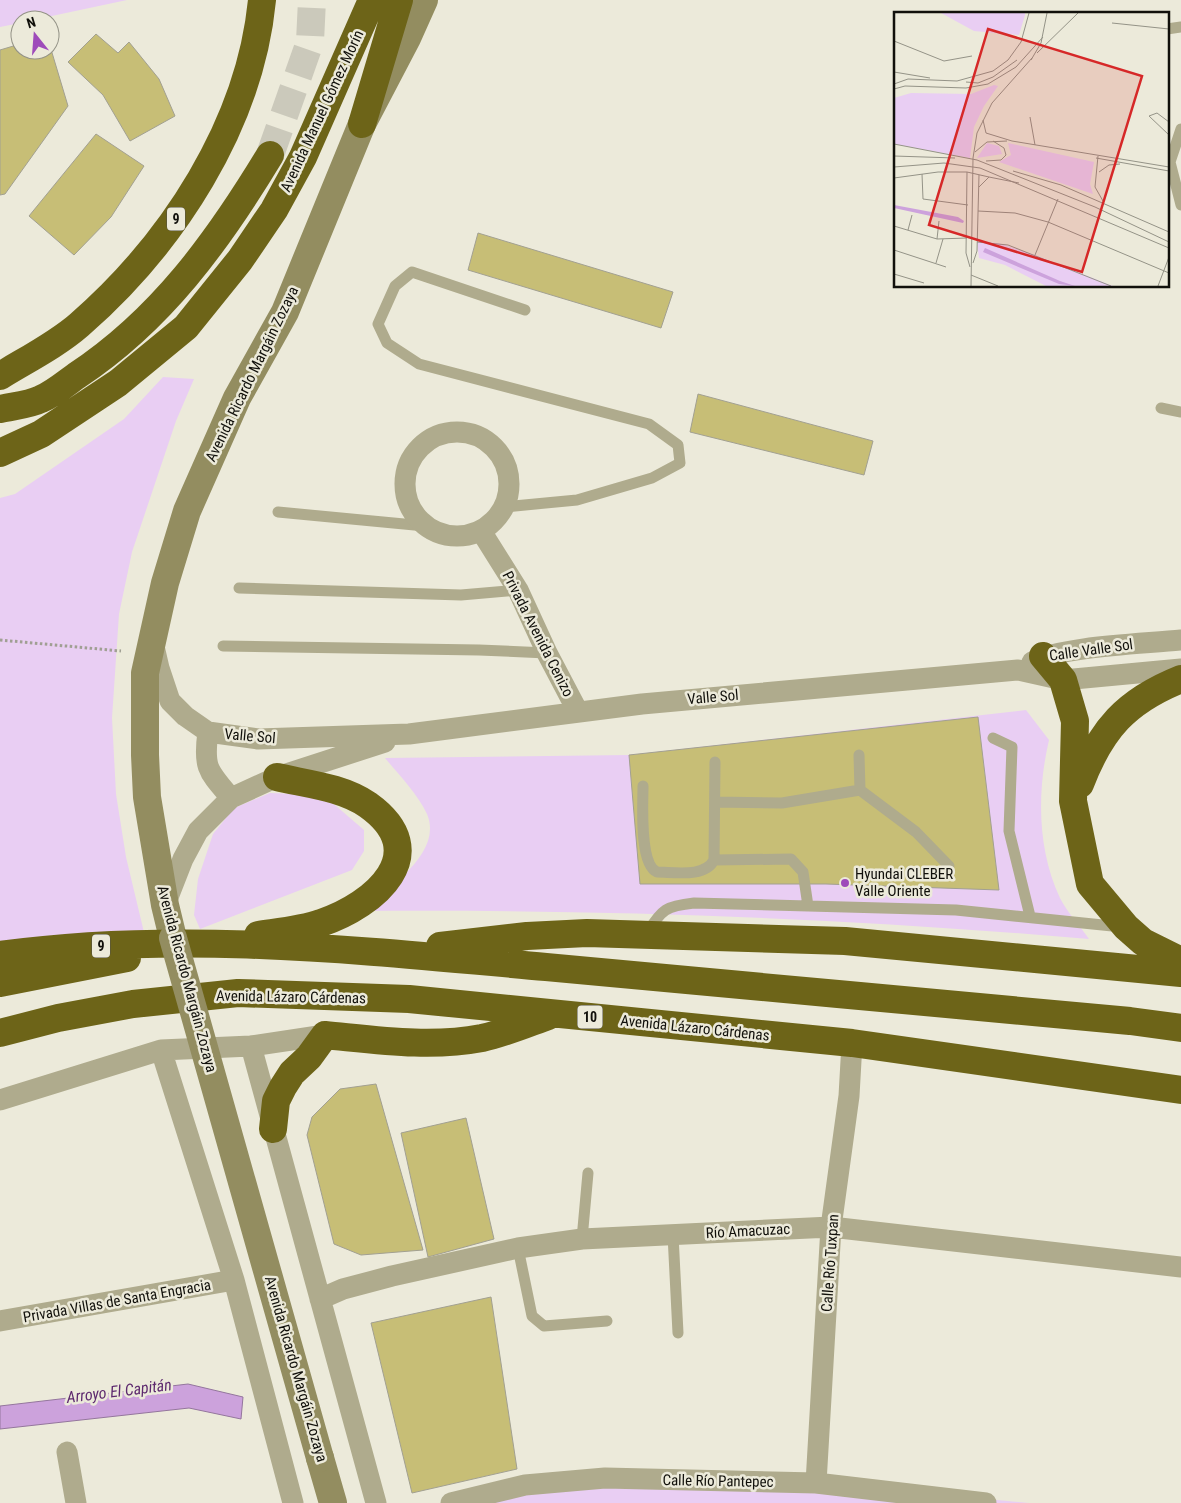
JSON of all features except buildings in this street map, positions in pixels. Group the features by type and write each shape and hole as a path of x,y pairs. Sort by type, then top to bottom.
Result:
{"highway":[{"name":"9","path":"0,376 78,326 122,284 166,234 206,172 241,94 260,22 262,0"},
{"name":"Avenida Manuel Gómez Morín","path":"0,453 40,434 118,383 186,327 240,260 274,210 303,157 372,0"},
{"path":"362,124 399,0"},
{"path":"0,409 40,400 92,366 137,329 175,291 207,252 237,210 270,154"},
{"path":"1043,656 1063,680 1075,721 1073,801 1090,884 1126,927 1143,942 1181,961"},
{"path":"1073,801 1091,754 1114,722 1143,696 1181,679"},
{"path":"0,983 201,942 320,924 341,915 374,894 393,873 398,848 388,824 368,805 334,789 277,778"},
{"path":"408,955 442,946 528,936 646,934 845,941 1181,973"},
{"name":"9","path":"0,955 119,944 201,942"},
{"path":"201,942 408,955 1130,1020 1181,1028"},
{"name":"Avenida Lázaro Cárdenas","path":"0,1033 58,1018 133,1004 238,993 408,999 852,1043 1181,1090"},
{"path":"273,1129 276,1101 283,1087 292,1073 309,1057 325,1036 425,1044 450,1042 500,1034 554,1014"}],"street":[{"name":"Avenida Ricardo Margáin Zozaya","path":"333,1503 165,905 147,797 145,673 165,583 188,511 237,398 285,312 362,124 407,38 424,0"},
{"path":"461,432 478,436 492,445 502,458 508,474 509,490 504,507 495,520 481,531 467,535 453,536 438,533 425,526 414,514 406,499 404,482 416,451 429,440 444,434 461,432"},
{"name":"Privada Avenida Cenizo","path":"481,531 518,590 547,653 578,712"},
{"name":"Calle Valle Sol","path":"1018,670 1043,656 1181,640"},
{"name":"Valle Sol","path":"150,645 170,702 185,716 208,732 258,739 409,734 578,712 860,683 1018,670"},
{"name":"Calle Valle Sol","path":"1018,670 1063,680 1181,669"},
{"path":"208,732 206,760 209,772 231,798"},
{"name":"Valle Sol","path":"165,905 183,859 198,831 231,798 277,778 409,734"},
{"path":"0,1100 161,1050 251,1046 325,1036"},
{"name":"Calle Río Tuxpan","path":"816,1483 831,1227 849,1096 852,1043"},
{"path":"251,1046 376,1503"},
{"path":"161,1050 234,1280 293,1503"},
{"name":"Río Amacuzac","path":"320,1299 343,1289 392,1276 518,1248 582,1239 831,1227 1181,1267"},
{"name":"Privada Villas de Santa Engracia","path":"0,1321 234,1280"},
{"path":"67,1452 76,1503"},
{"name":"Calle Río Pantepec","path":"451,1503 525,1485 562,1480 605,1478 816,1483 986,1503"}],"lane":[{"path":"1168,29 1181,27"},
{"path":"1181,129 1170,162 1181,205"},
{"path":"504,507 577,500 652,478 680,463 678,444 650,424 419,364 387,343 378,324 395,286 412,272 525,310"},
{"path":"1161,408 1181,412"},
{"path":"278,512 425,526"},
{"path":"239,588 461,595 518,590"},
{"path":"223,646 479,650 547,653"},
{"path":"993,738 1012,747 1009,831 1030,916"},
{"path":"859,755 860,790"},
{"path":"643,786 646,858 652,870 657,872 704,871 714,860 716,762"},
{"path":"714,802 782,803 860,790 916,832 949,866"},
{"path":"714,860 791,859 803,872 808,906"},
{"path":"646,934 663,910 675,905 694,903 956,910 1126,927"},
{"path":"582,1239 588,1173"},
{"path":"673,1235 678,1333"},
{"path":"518,1248 532,1316 544,1326 607,1320"}],"path":[{"path":"0,640 150,645"}],"shaded area":[{"path":"0,0 127,0 60,14 60,10 10,10 10,25 0,27"},
{"path":"163,377 194,379 176,421 132,552 119,614 112,718 116,794 126,857 147,945 0,958 0,498 15,494 124,419"},
{"path":"1026,710 1049,740 1042,779 1041,820 1043,840 1052,879 1060,898 1089,939 907,925 724,916 632,913 358,911 383,893 409,870 420,857 427,843 430,829 427,814 418,799 408,784 385,758 629,755"},
{"path":"270,793 298,794 328,799 364,830 364,851 352,870 200,929 194,915 198,879 213,834 234,808"},
{"path":"188,1384 243,1397 241,1419 189,1408 0,1429 0,1406"},
{"path":"816,1483 1029,1503 453,1503 525,1485"}],"tunnel":[{"path":"270,155 310,42 312,0"}],"place":[{"name":"Hyundai CLEBER Valle Oriente","path":"845,883"}],"water label":[{"name":"Arroyo El Capitán","path":"119,1391"}]}
